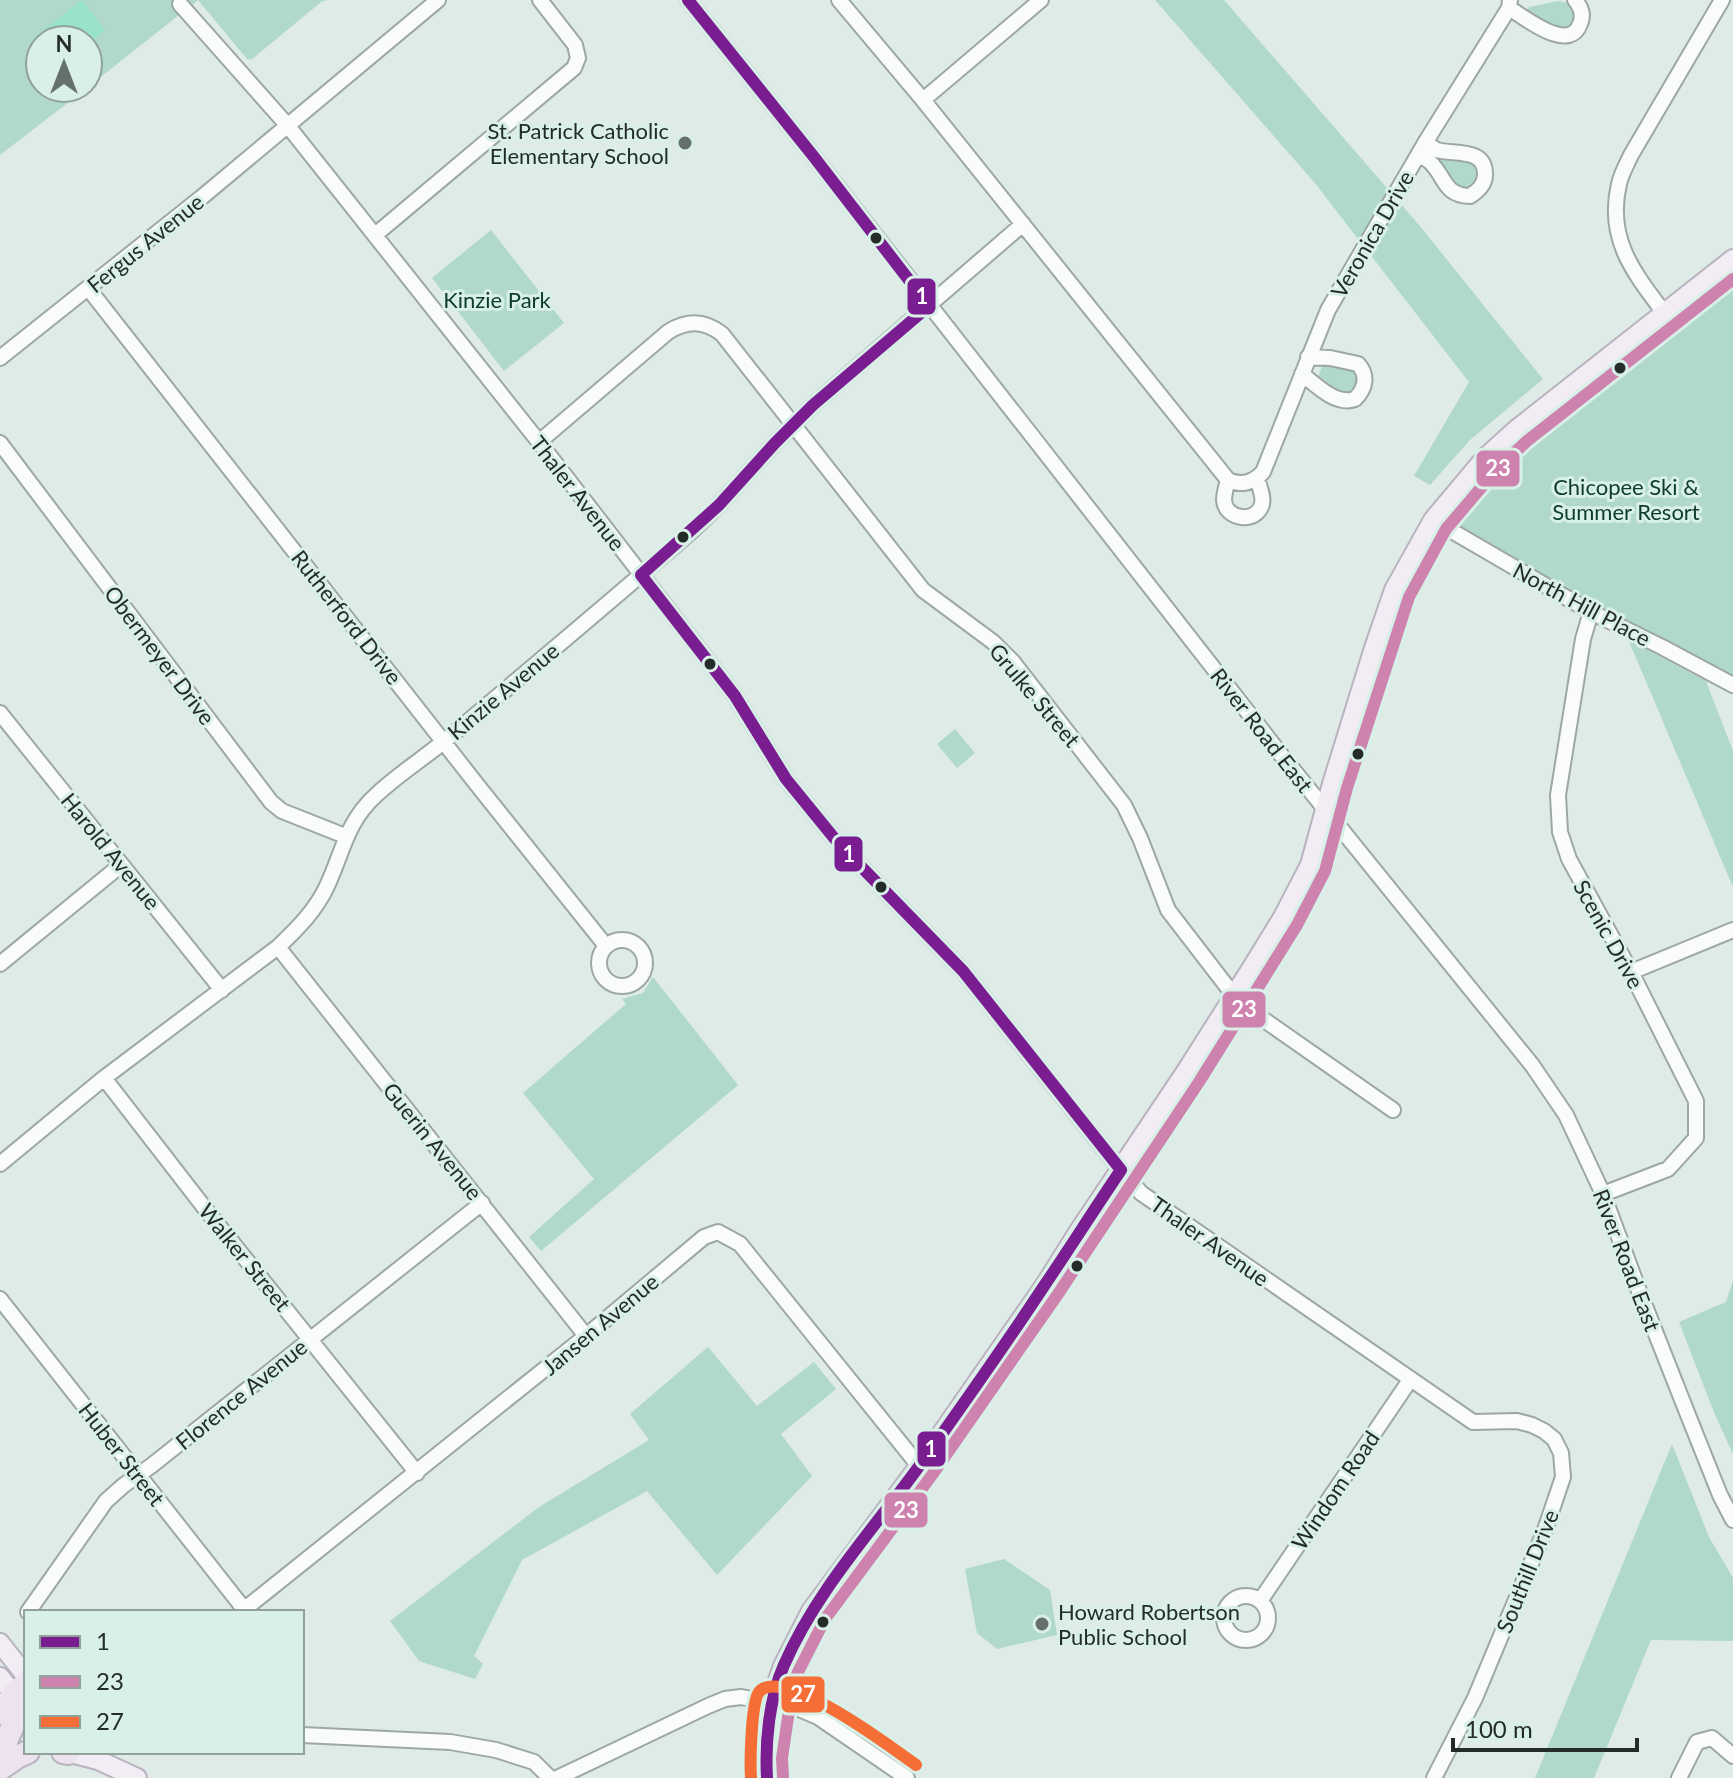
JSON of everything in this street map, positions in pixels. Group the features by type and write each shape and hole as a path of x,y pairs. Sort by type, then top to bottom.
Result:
{"highway":[{"path":"0,1755 15,1721 17,1699"},
{"path":"0,1769 24,1754"}],"main road":[{"path":"767,1778 772,1702 783,1666 811,1611 919,1466 1045,1285 1235,997 1283,917 1310,865 1394,590 1433,520 1485,458 1517,429 1733,259"},
{"path":"0,1643 24,1673"},
{"path":"95,1756 137,1778"}],"street":[{"name":"Fergus Avenue","path":"0,358 288,126 438,0"},
{"path":"375,235 574,68 578,58 575,45 540,0"},
{"name":"River Road East","path":"688,0 1325,808 1532,1065 1566,1115 1603,1194 1690,1420 1733,1520"},
{"name":"Veronica Drive","path":"839,0 1228,480 1224,498 1226,507 1234,516 1246,517 1254,515 1262,505 1257,479 1263,472 1328,310 1513,2"},
{"path":"923,100 1041,0"},
{"path":"1513,2 1551,33 1564,36 1575,32 1581,23 1581,10 1575,0"},
{"path":"1665,314 1626,260 1616,208 1619,182 1631,155 1722,0"},
{"name":"Thaler Avenue","path":"180,4 288,126 539,442 735,696 786,779 839,844 963,971 1141,1193 1473,1422"},
{"name":"Kinzie Avenue","path":"0,1164 104,1078 278,947 317,905 345,836 374,796 641,575 719,505 833,387 1023,224"},
{"name":"Rutherford Drive","path":"88,288 606,946"},
{"name":"Grulke Street","path":"539,442 678,326 702,323 722,334 923,590 993,642 1013,662 1115,793 1140,838 1168,910 1235,997 1393,1110"},
{"path":"1302,374 1343,401 1355,399 1363,387 1365,375 1358,364 1308,357"},
{"name":"Obermeyer Drive","path":"0,443 271,802 289,815 345,836"},
{"path":"1228,480 1243,483 1257,479"},
{"name":"North Hill Place","path":"1433,520 1591,612 1733,685"},
{"name":"Scenic Drive","path":"1591,612 1583,639 1558,795 1560,832 1569,859 1696,1101 1696,1138 1668,1169 1603,1194"},
{"name":"Harold Avenue","path":"0,713 222,990"},
{"path":"3,956 121,865"},
{"path":"1631,972 1733,930"},
{"name":"Guerin Avenue","path":"278,947 586,1336"},
{"name":"Walker Street","path":"104,1078 417,1473"},
{"name":"Florence Avenue","path":"29,1610 106,1501 482,1203"},
{"name":"Jansen Avenue","path":"242,1610 417,1473 704,1237 718,1232 740,1244 919,1466"},
{"name":"Huber Street","path":"0,1299 242,1610"},
{"name":"Windom Road","path":"1260,1601 1410,1380"},
{"name":"Southill Drive","path":"1434,1778 1475,1698 1545,1530 1563,1477 1561,1453 1554,1439 1544,1431 1517,1421 1473,1422"},
{"path":"557,1778 695,1712 725,1699 741,1697 792,1706 818,1717 907,1778"},
{"path":"304,1735 450,1742 496,1750 534,1762 550,1778"},
{"path":"1679,1778 1697,1742 1712,1738 1733,1756"}],"green space":[{"path":"0,0 198,0 104,74 104,24 24,24 24,104 66,104 0,155"},
{"path":"198,0 327,0 248,60"},
{"path":"1155,0 1224,0 1419,225 1543,379 1470,440 1430,485 1414,476 1469,382 1314,182"},
{"path":"1558,1 1568,3 1574,10 1573,24 1567,27 1549,25 1527,10 1529,7"},
{"path":"1440,161 1469,161 1478,169 1477,181 1464,188 1459,187 1447,173"},
{"name":"Kinzie Park","path":"491,230 564,323 504,371 432,278"},
{"name":"Chicopee Ski & Summer Resort","path":"1733,282 1733,679 1449,520 1536,433"},
{"path":"1323,364 1355,370 1359,381 1354,390 1339,392 1318,378"},
{"path":"1628,639 1706,681 1733,751 1733,887"},
{"path":"955,729 975,753 957,768 937,744"},
{"path":"653,977 738,1085 541,1251 529,1237 594,1179 523,1093 626,1004 622,999 643,993"},
{"path":"1733,1280 1733,1454 1679,1322 1726,1302"},
{"path":"708,1347 757,1406 814,1362 836,1389 781,1434 812,1476 717,1575 647,1491 522,1560 474,1656 483,1664 475,1679 419,1661 390,1621 539,1507 649,1440 630,1414"},
{"path":"1672,1444 1709,1537 1733,1578 1733,1641 1651,1640 1594,1778 1535,1778"},
{"path":"1004,1559 1050,1590 1057,1635 997,1649 977,1633 965,1569"}],"shaded area":[{"path":"82,0 100,24 52,24"}],"transit line":[{"name":"1","path":"688,0 929,306 813,405 719,505 641,575 735,696 786,779 839,844 963,971 1121,1170 983,1376 812,1612 784,1665 775,1692 768,1735 767,1778"},
{"name":"23","path":"783,1777 782,1758 792,1690 825,1619 932,1475 1058,1294 1199,1082 1297,925 1325,871 1347,788 1409,597 1446,529 1497,469 1527,441 1733,279"},
{"name":"27","path":"751,1778 756,1698 759,1692 771,1686 790,1689 838,1712 916,1765"}],"place":[{"name":"St. Patrick Catholic Elementary School","path":"685,143"},
{"name":"Howard Robertson Public School","path":"1042,1624"}]}
